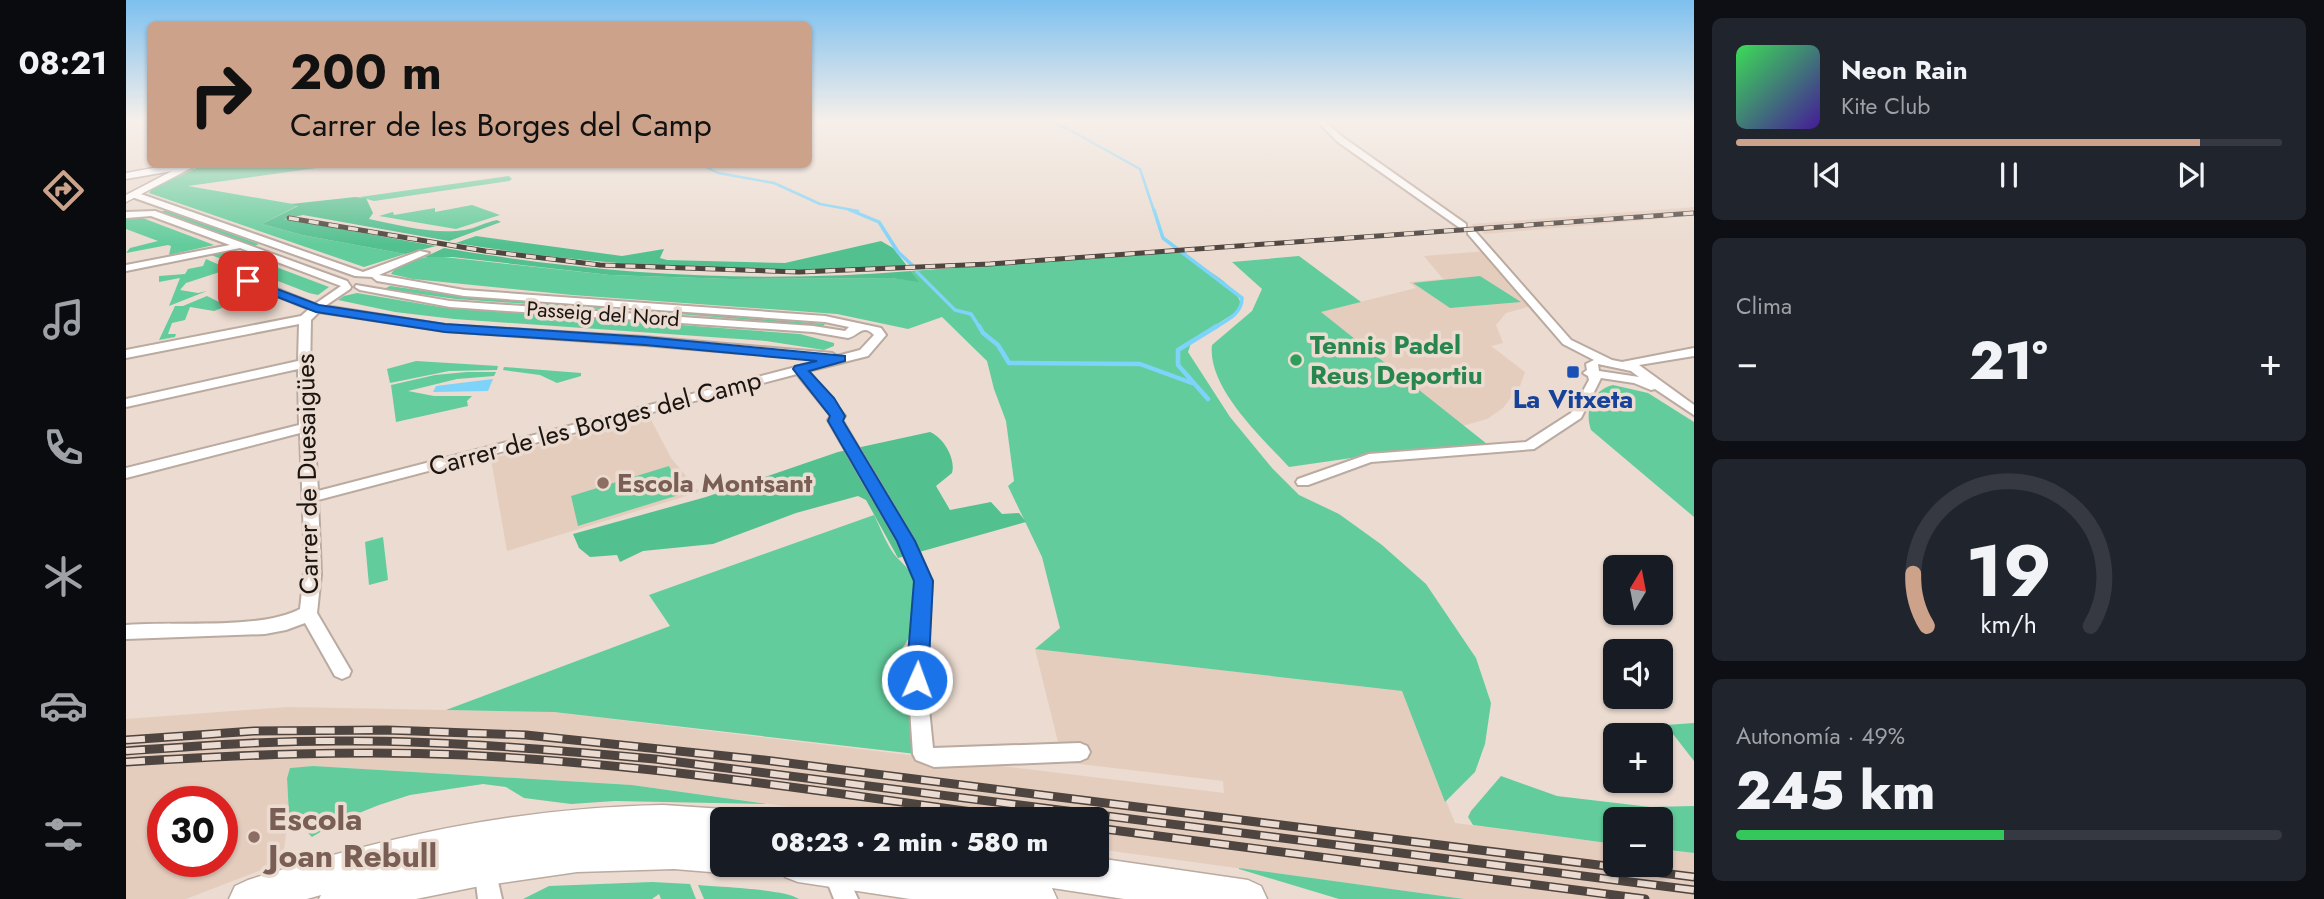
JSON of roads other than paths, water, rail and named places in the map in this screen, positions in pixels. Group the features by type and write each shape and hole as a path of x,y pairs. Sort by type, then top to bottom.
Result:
{"main road":[{"path":"248,899 371,862 487,837 610,824 710,826"},
{"path":"338,899 410,880 488,883 551,856 663,852 710,854"},
{"path":"1102,877 1248,899"},
{"path":"825,878 919,890 1038,899"}],"street":[{"path":"1372,161 1467,229 1577,355 1598,372 1642,372 1694,352"},
{"path":"128,174 164,172 178,168"},
{"path":"132,194 183,168"},
{"path":"132,194 164,172"},
{"name":"Passeig del Nord","path":"132,194 359,281 450,304 800,328 848,335 859,342 874,341"},
{"name":"Passeig del Nord","path":"126,209 171,208"},
{"path":"126,215 152,214 345,285 375,276 424,253"},
{"path":"126,268 239,246"},
{"path":"226,272 316,308 445,328 645,341 840,359"},
{"name":"Passeig del Nord","path":"375,276 464,293 825,319 863,326"},
{"name":"Carrer de Duesaigües","path":"342,671 308,613 313,593 312,497 302,364 305,319 345,285"},
{"path":"126,354 305,319"},
{"path":"848,335 853,329 863,326 874,328 880,332 874,341"},
{"name":"Carrer de les Borges del Camp","path":"312,497 864,353 874,341"},
{"path":"126,403 302,364"},
{"path":"1303,482 1369,458 1530,446 1576,415 1598,372 1622,364 1642,372 1694,411"},
{"path":"800,369 829,401 838,416 835,421 906,541 924,581 917,680 923,754 933,758 1080,751"},
{"path":"126,473 305,428"},
{"path":"126,632 161,628 286,624 308,613"}],"water":[{"path":"493,379 488,391 433,392 436,386"}],"waterway":[{"path":"1126,161 1140,169 1154,211"},
{"path":"708,168 718,173 774,183 820,204 858,211"},
{"path":"850,210 879,222 898,252 912,265"},
{"path":"1154,210 1163,238 1242,298 1237,312 1214,328"},
{"path":"917,272 955,310 971,314 980,328"},
{"path":"979,326 983,333 998,345 1009,363 1140,364 1192,383"},
{"path":"1208,399 1178,365 1178,350 1217,326"}],"railway":[{"path":"289,218 485,251 600,265 799,272 990,264 1694,213"},
{"path":"126,740 254,731 387,730 526,735 764,760 1694,877"},
{"path":"126,751 267,742 389,741 655,759 1694,890"},
{"path":"126,762 338,753 465,755 606,765 936,807"},
{"path":"1109,830 1645,899"}],"place":[{"name":"Tennis Padel Reus Deportiu","path":"1296,360"},
{"name":"La Vitxeta","path":"1573,372"},
{"name":"Escola Montsant","path":"603,483"},
{"name":"Escola Joan Rebull","path":"254,837"}]}
